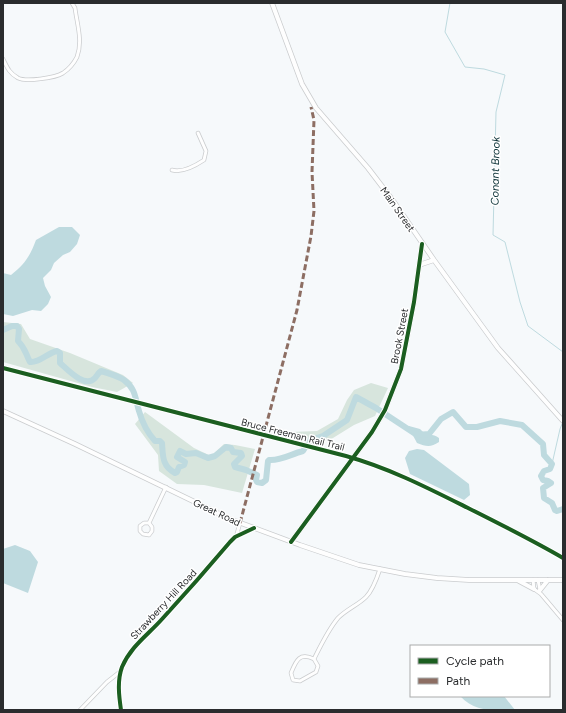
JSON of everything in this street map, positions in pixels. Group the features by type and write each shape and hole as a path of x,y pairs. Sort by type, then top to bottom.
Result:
{"main road":[{"name":"Main Street","path":"272,3 300,78 316,108 368,168 394,202 422,244 498,348 563,420"},
{"name":"Brook Street","path":"291,542 386,410 401,369 422,244"},
{"path":"419,265 434,260"},
{"name":"Great Road","path":"3,411 240,523 344,560 405,574 437,578 469,580 563,580"},
{"path":"516,580 534,589"},
{"path":"540,592 548,580"}],"street":[{"path":"3,59 10,73 26,80 63,73 71,66 80,48 75,8 72,3"},
{"path":"172,170 182,171 204,160 206,151 198,133"},
{"path":"149,523 166,487"},
{"path":"144,523 149,523 152,527 151,532 148,535 143,534 140,531 140,526 144,523"},
{"name":"Strawberry Hill Road","path":"121,710 118,693 119,683 121,671 127,657 136,644 164,617 235,537 240,523"},
{"name":"Strawberry Hill Road","path":"235,537 254,528"},
{"path":"314,659 329,631 338,619 367,596 377,578 380,569"},
{"path":"536,580 534,589 540,592"},
{"path":"536,580 540,592 563,620"},
{"path":"305,656 314,659 318,665 316,672 299,682 293,679 291,673 300,657 305,656"},
{"path":"80,710 121,671"},
{"path":"111,679 119,683"}],"shaded area":[{"path":"3,322 21,324 30,339 70,353 123,375 133,383 117,392 92,387 3,362"},
{"path":"371,383 388,388 375,416 354,425 333,438 315,445 289,438 291,432 317,431 338,419 347,400 354,390"},
{"path":"145,412 194,448 211,456 224,444 255,449 242,493 204,485 177,484 159,471 158,455 135,424"}],"water":[{"path":"59,227 72,227 80,235 77,244 70,252 63,255 54,263 51,270 43,278 45,286 51,297 48,304 41,311 32,310 13,316 3,314 3,273 11,275 20,267 32,251 36,240"},
{"path":"409,426 420,429 425,433 439,438 439,442 429,446 417,443"},
{"path":"417,449 424,450 469,484 470,495 464,500 410,474 405,458 409,451"},
{"path":"15,545 30,551 38,562 28,593 3,583 3,549"},
{"path":"461,697 505,697 515,710 492,710 479,708"}],"waterway":[{"name":"Conant Brook","path":"450,3 445,32 465,67 484,69 505,75 496,112 493,235 505,242 520,302 528,326 563,352"},
{"path":"3,330 12,326 17,326 19,329 18,341 24,349 30,362 37,361 57,351 60,353 60,363 81,380 91,381 101,371 116,376 128,383 133,390 143,423 155,441 160,441 162,443 165,464 175,473 179,467 184,465 185,462 177,457 180,451 186,454 196,453 208,458 215,456 226,447 231,448 233,452 241,453 242,456 234,464 235,467 257,475 257,482 262,483 266,480 269,460 282,458 303,451 310,440 323,436 347,420 356,397 376,408 417,435 429,434 441,419 453,412 466,427 477,427 500,421 522,425 543,444 544,455 552,464 550,469 544,471 541,476 543,480 551,483 543,488 544,498 552,503 555,510 557,511 563,509"},
{"name":"Conant Brook","path":"552,464 562,424"}],"marked path":[{"path":"240,523 297,310 311,236 314,211 312,172 314,120 311,107"}],"cycle path":[{"path":"291,542 372,432 385,410 401,369 414,302 422,244"},
{"name":"Bruce Freeman Rail Trail","path":"3,368 346,456 378,466 438,493 516,532 563,558"},
{"path":"121,710 119,678 122,667 130,653 230,542 235,537 254,528"}]}
